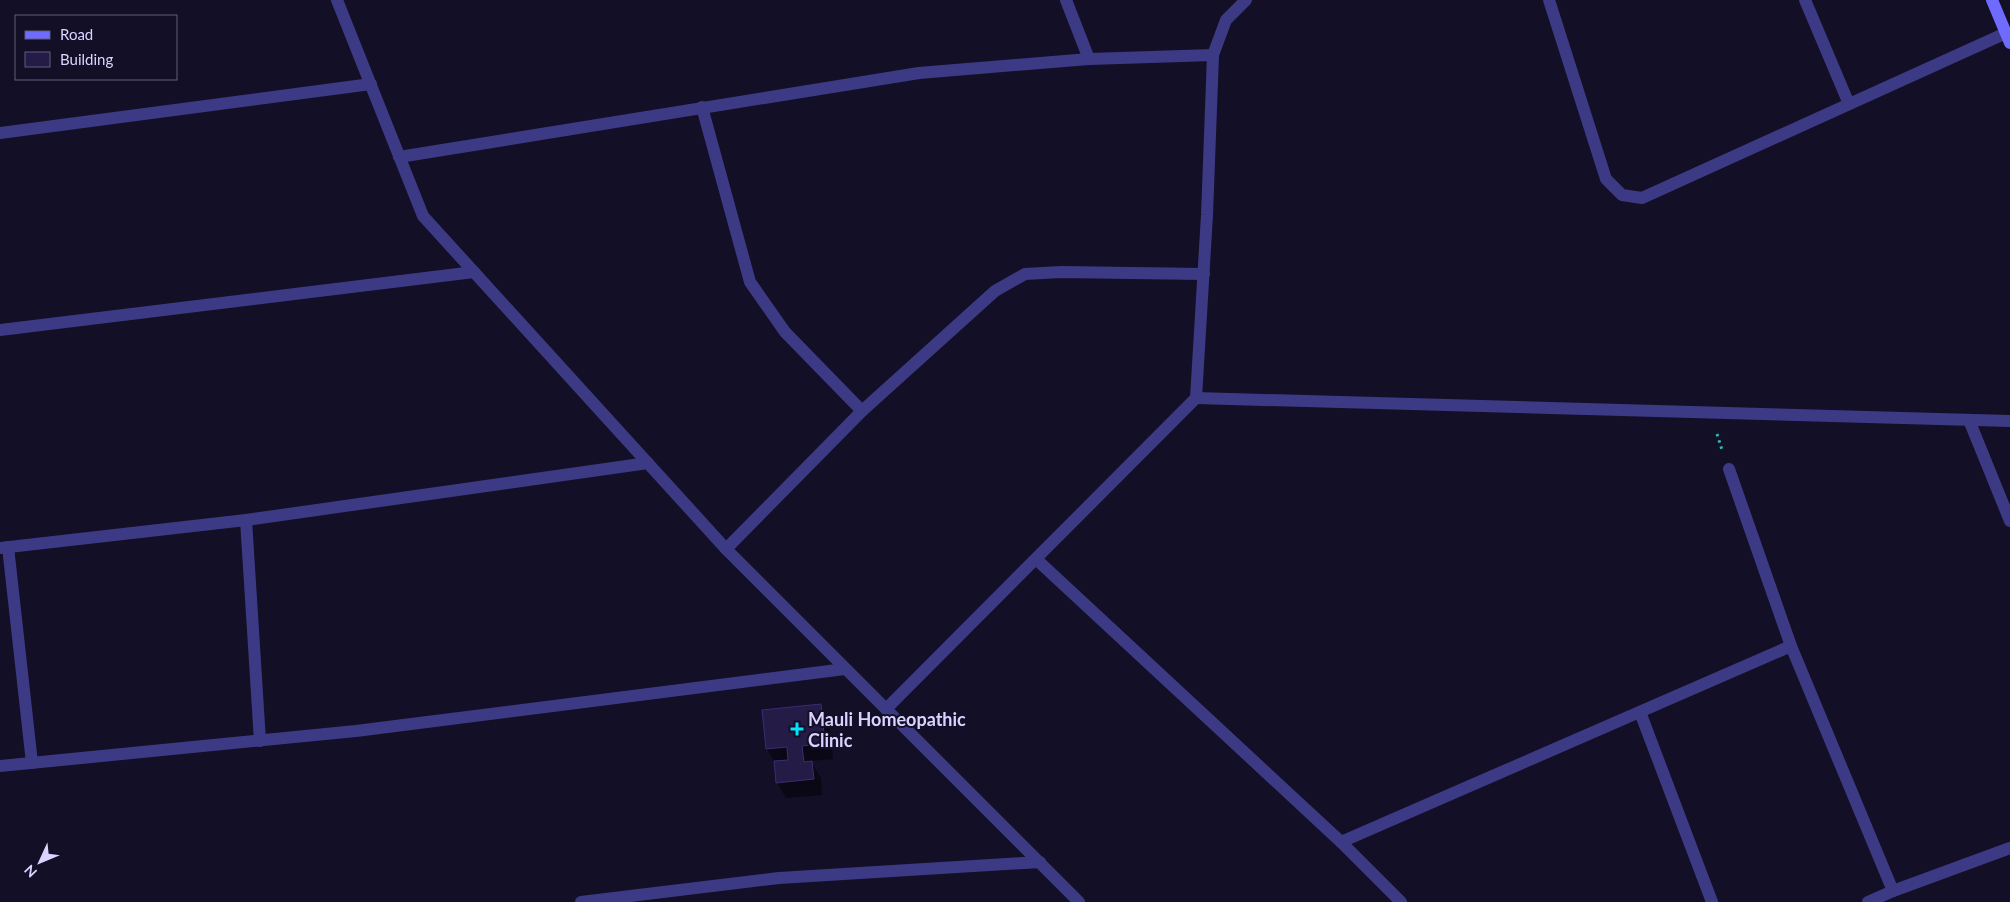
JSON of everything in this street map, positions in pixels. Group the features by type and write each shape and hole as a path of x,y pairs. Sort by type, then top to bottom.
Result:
{"street":[{"path":"337,0 423,216 726,549 1079,902"},
{"path":"1066,0 1089,59"},
{"path":"886,709 1196,398 1204,274 1213,55 1226,20 1246,0"},
{"path":"1550,0 1606,178 1622,195 1642,198 1849,104 2008,38 1992,0"},
{"path":"1805,0 1849,104"},
{"path":"399,157 919,73 1089,59 1213,55"},
{"path":"0,133 371,84"},
{"path":"702,107 750,282 785,332 862,411"},
{"path":"0,330 474,272"},
{"path":"726,549 862,411 995,291 1026,274 1061,272 1204,274"},
{"path":"1196,398 2010,421"},
{"path":"1969,420 2010,521"},
{"path":"32,763 4,548 246,520 648,464"},
{"path":"1729,469 1791,646 1893,891"},
{"path":"246,520 260,740"},
{"path":"1036,559 1341,842 1401,902"},
{"path":"1341,842 1382,822 1791,646"},
{"path":"0,766 356,731 845,669"},
{"path":"1640,712 1712,902"},
{"path":"1868,902 2010,848"},
{"path":"581,902 779,878 1040,862"}],"path":[{"path":"1709,413 1729,469"}],"building":[{"path":"821,704 825,743 802,746 804,762 812,761 814,779 776,783 774,761 788,760 787,747 766,749 762,710"}],"place":[{"name":"Mauli Homeopathic Clinic","path":"797,729"}]}
